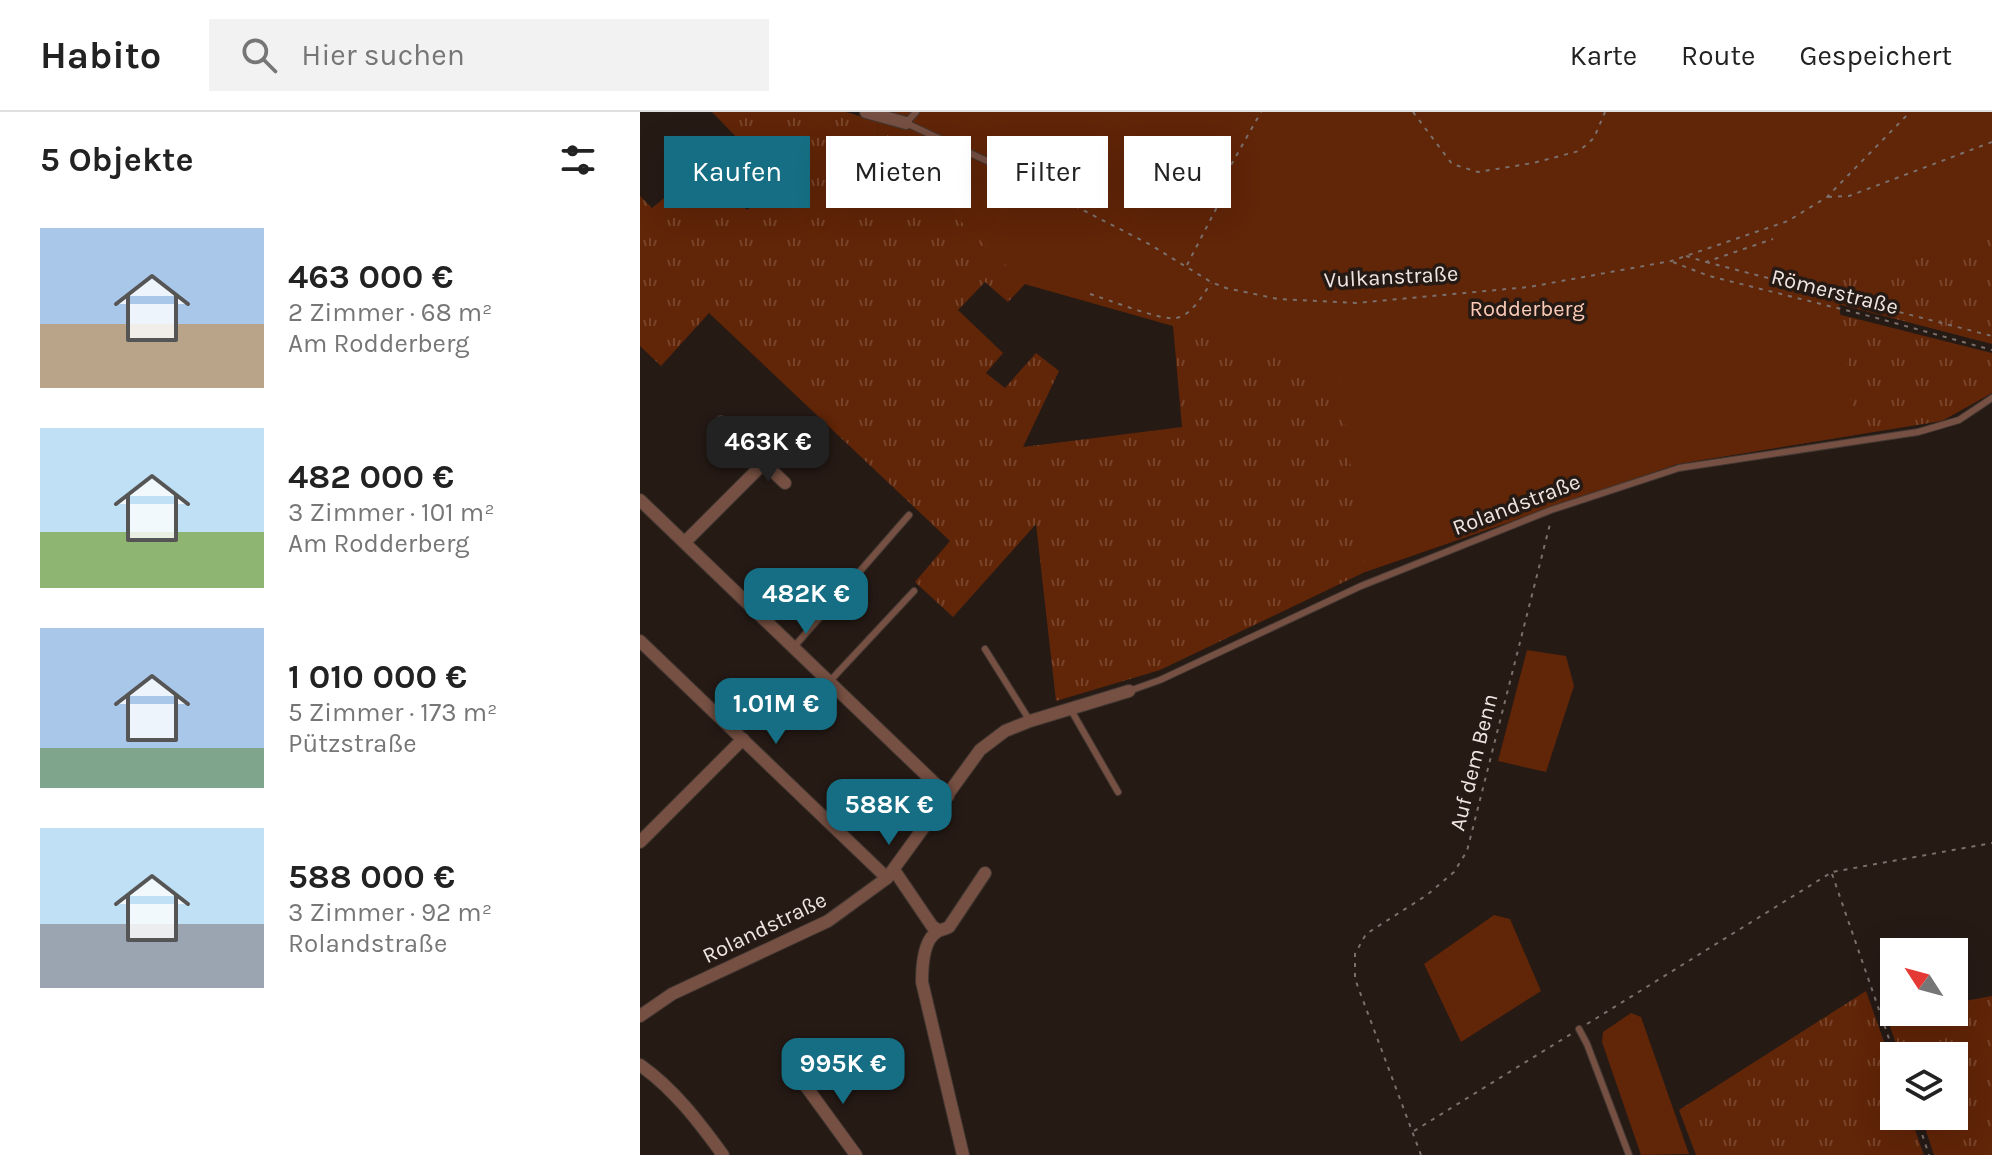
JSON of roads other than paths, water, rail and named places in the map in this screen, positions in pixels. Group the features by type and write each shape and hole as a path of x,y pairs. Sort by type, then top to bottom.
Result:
{"street":[{"path":"866,112 906,123"},
{"path":"721,422 785,483"},
{"path":"685,542 764,463"},
{"path":"640,500 948,796"},
{"path":"640,641 890,874 938,930"},
{"name":"Rolandstraße","path":"640,1016 672,994 828,921 890,874 980,750 1005,731 1129,691"},
{"path":"640,842 743,739"},
{"path":"963,1155 922,982 922,965 926,950 938,930 949,927 985,873"},
{"path":"640,1065 677,1097 723,1155"},
{"path":"797,1074 856,1155"}],"lane":[{"path":"916,112 906,123 987,161"},
{"name":"Rolandstraße","path":"1129,691 1160,680 1361,586 1551,510 1679,468 1918,432 1959,420 1992,398"},
{"path":"793,648 909,515"},
{"path":"829,682 914,591"},
{"path":"985,649 1030,721"},
{"path":"1071,710 1118,792"},
{"path":"1579,1029 1629,1155"}],"park label":[{"name":"Rodderberg","path":"1527,308"}]}
